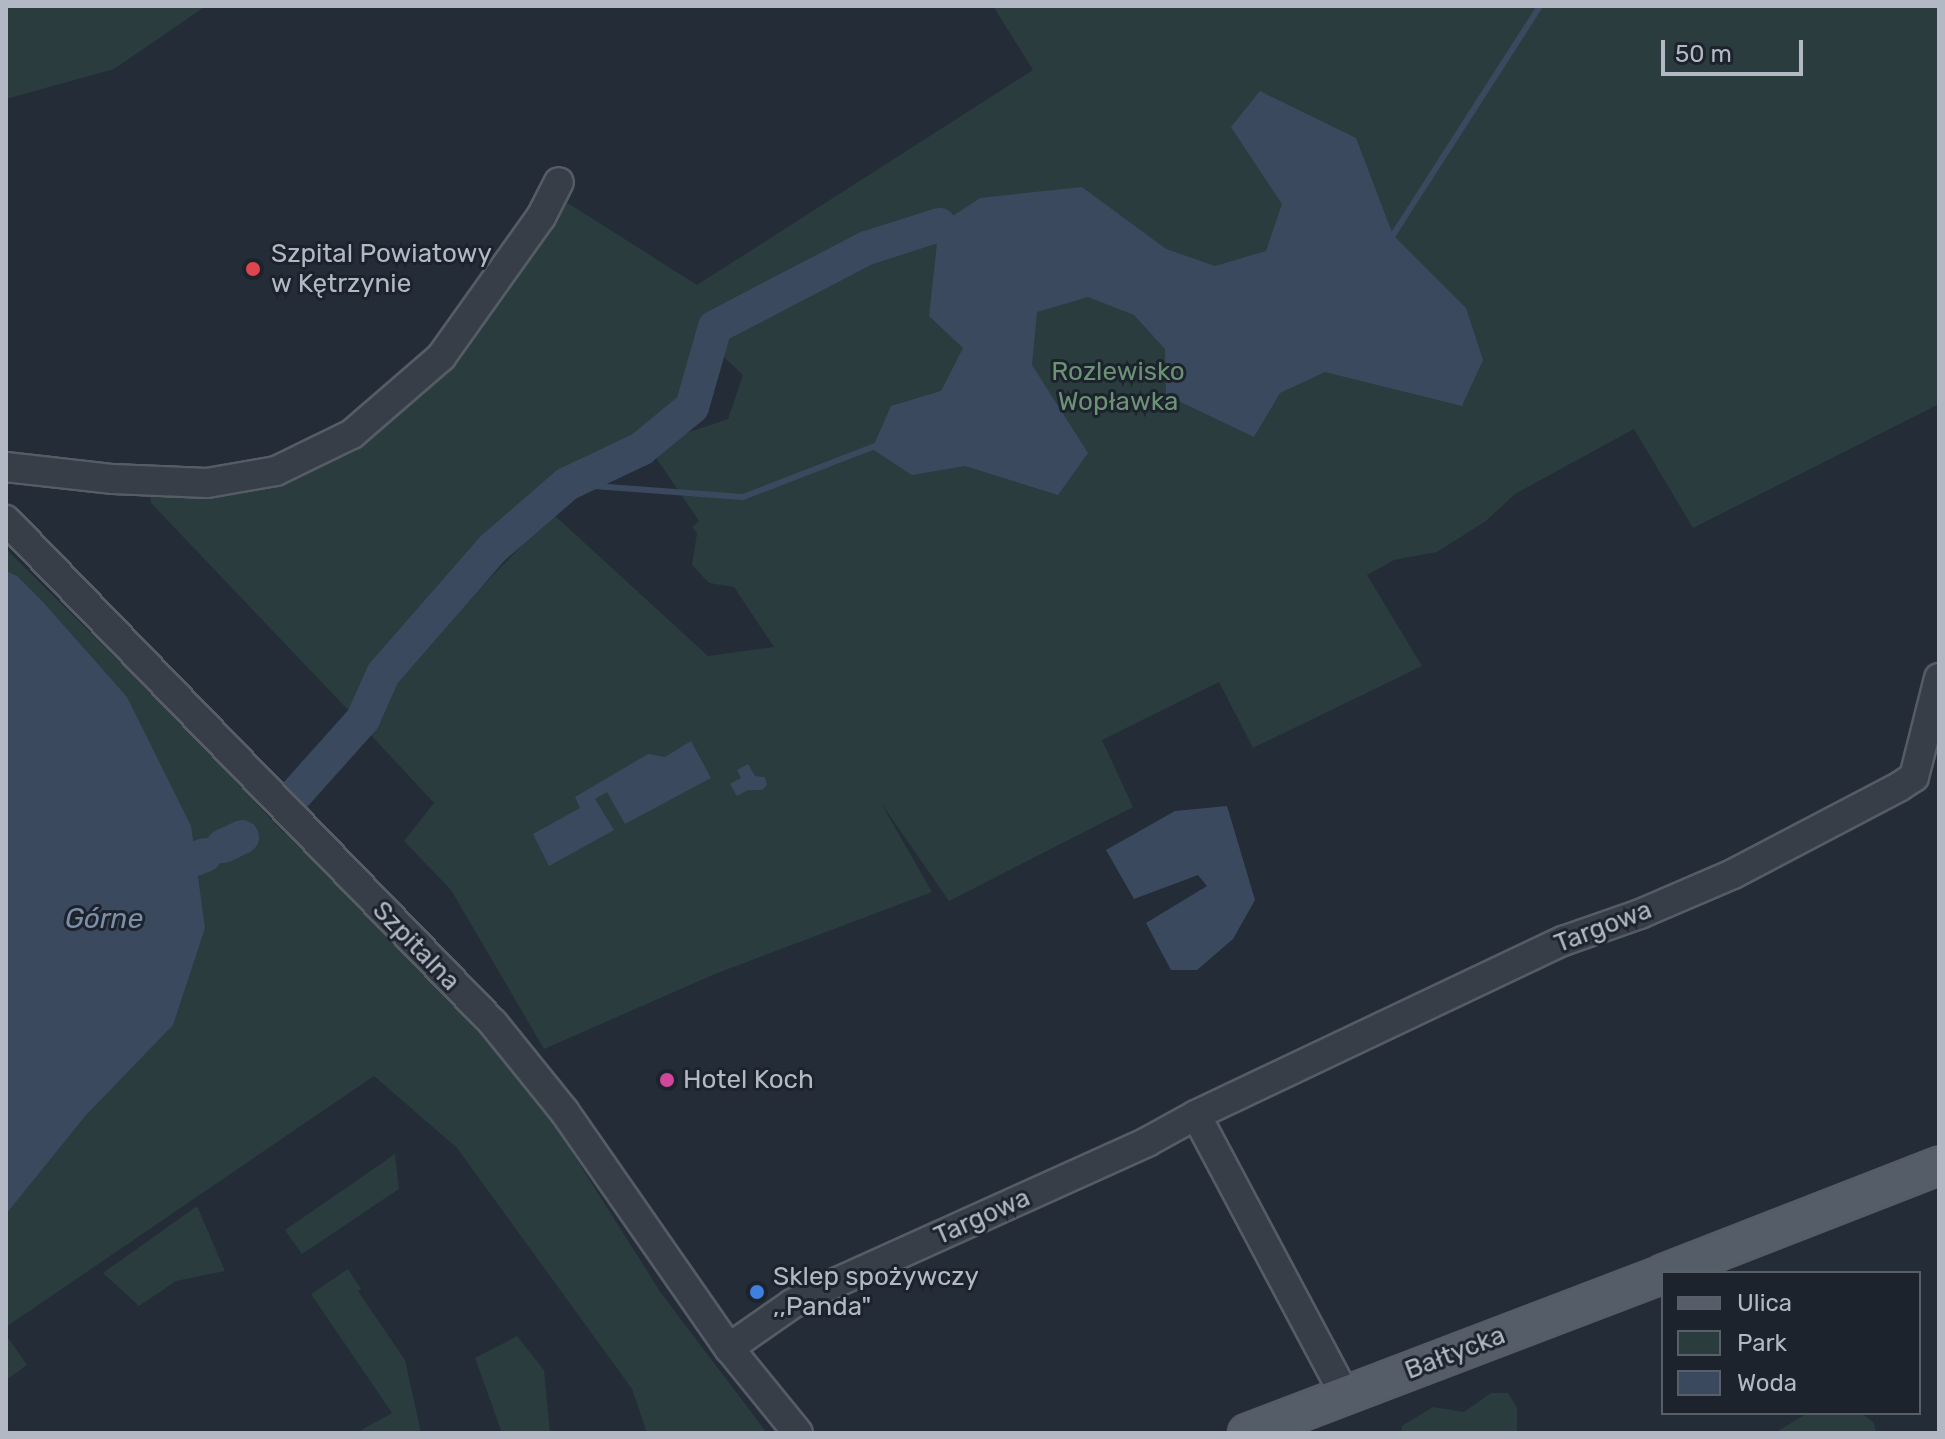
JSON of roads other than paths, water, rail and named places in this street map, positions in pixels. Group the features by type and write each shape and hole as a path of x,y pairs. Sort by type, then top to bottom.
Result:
{"main road":[{"name":"Bałtycka","path":"1669,1271 1939,1166"},
{"name":"Bałtycka","path":"1247,1433 1661,1274"}],"street":[{"path":"6,467 113,479 207,483 276,471 352,434 441,357 541,217 559,182"},
{"name":"Szpitalna","path":"6,520 493,1023 564,1111 729,1348 798,1433"},
{"name":"Targowa","path":"729,1348 792,1304 822,1289 1147,1142 1196,1115 1563,941 1640,914 1733,874 1899,787 1914,777 1939,678"},
{"path":"1196,1115 1345,1395"},
{"name":"Szpitalna","path":"779,1410 811,1433"}],"water":[{"path":"1260,91 1356,138 1393,235 1466,308 1483,360 1462,406 1325,372 1280,393 1254,437 1166,395 1165,349 1134,315 1088,297 1037,312 1032,365 1088,453 1058,495 965,466 912,475 872,449 891,406 941,391 963,348 929,316 939,225 980,198 1082,187 1166,249 1215,266 1266,251 1282,204 1231,127"},
{"name":"Górne","path":"6,571 17,576 43,602 127,697 191,826 205,928 173,1025 86,1115 6,1214"},
{"path":"691,741 711,778 625,824 607,792 595,799 614,830 549,866 533,834 580,808 575,797 648,754 665,757"},
{"path":"748,764 755,776 765,777 767,785 762,790 748,790 737,796 730,784 741,778 737,770"},
{"path":"1227,806 1255,900 1233,939 1197,970 1171,970 1146,923 1207,886 1198,875 1134,899 1106,850 1175,811"}],"waterway":[{"path":"1389,236 1393,235 1540,6"},
{"path":"296,794 363,719 383,674 493,548 567,484 641,449 692,407 715,327 867,248 939,225"},
{"path":"567,484 743,497 878,445"},
{"path":"223,846 242,837"},
{"path":"195,859 205,855"}],"place":[{"name":"Szpital Powiatowy w Kętrzynie","path":"253,269"},
{"name":"Hotel Koch","path":"667,1080"},
{"name":"Sklep spożywczy ,,Panda\"","path":"757,1292"}],"park label":[{"name":"Rozlewisko Wopławka","path":"1118,387"}]}
